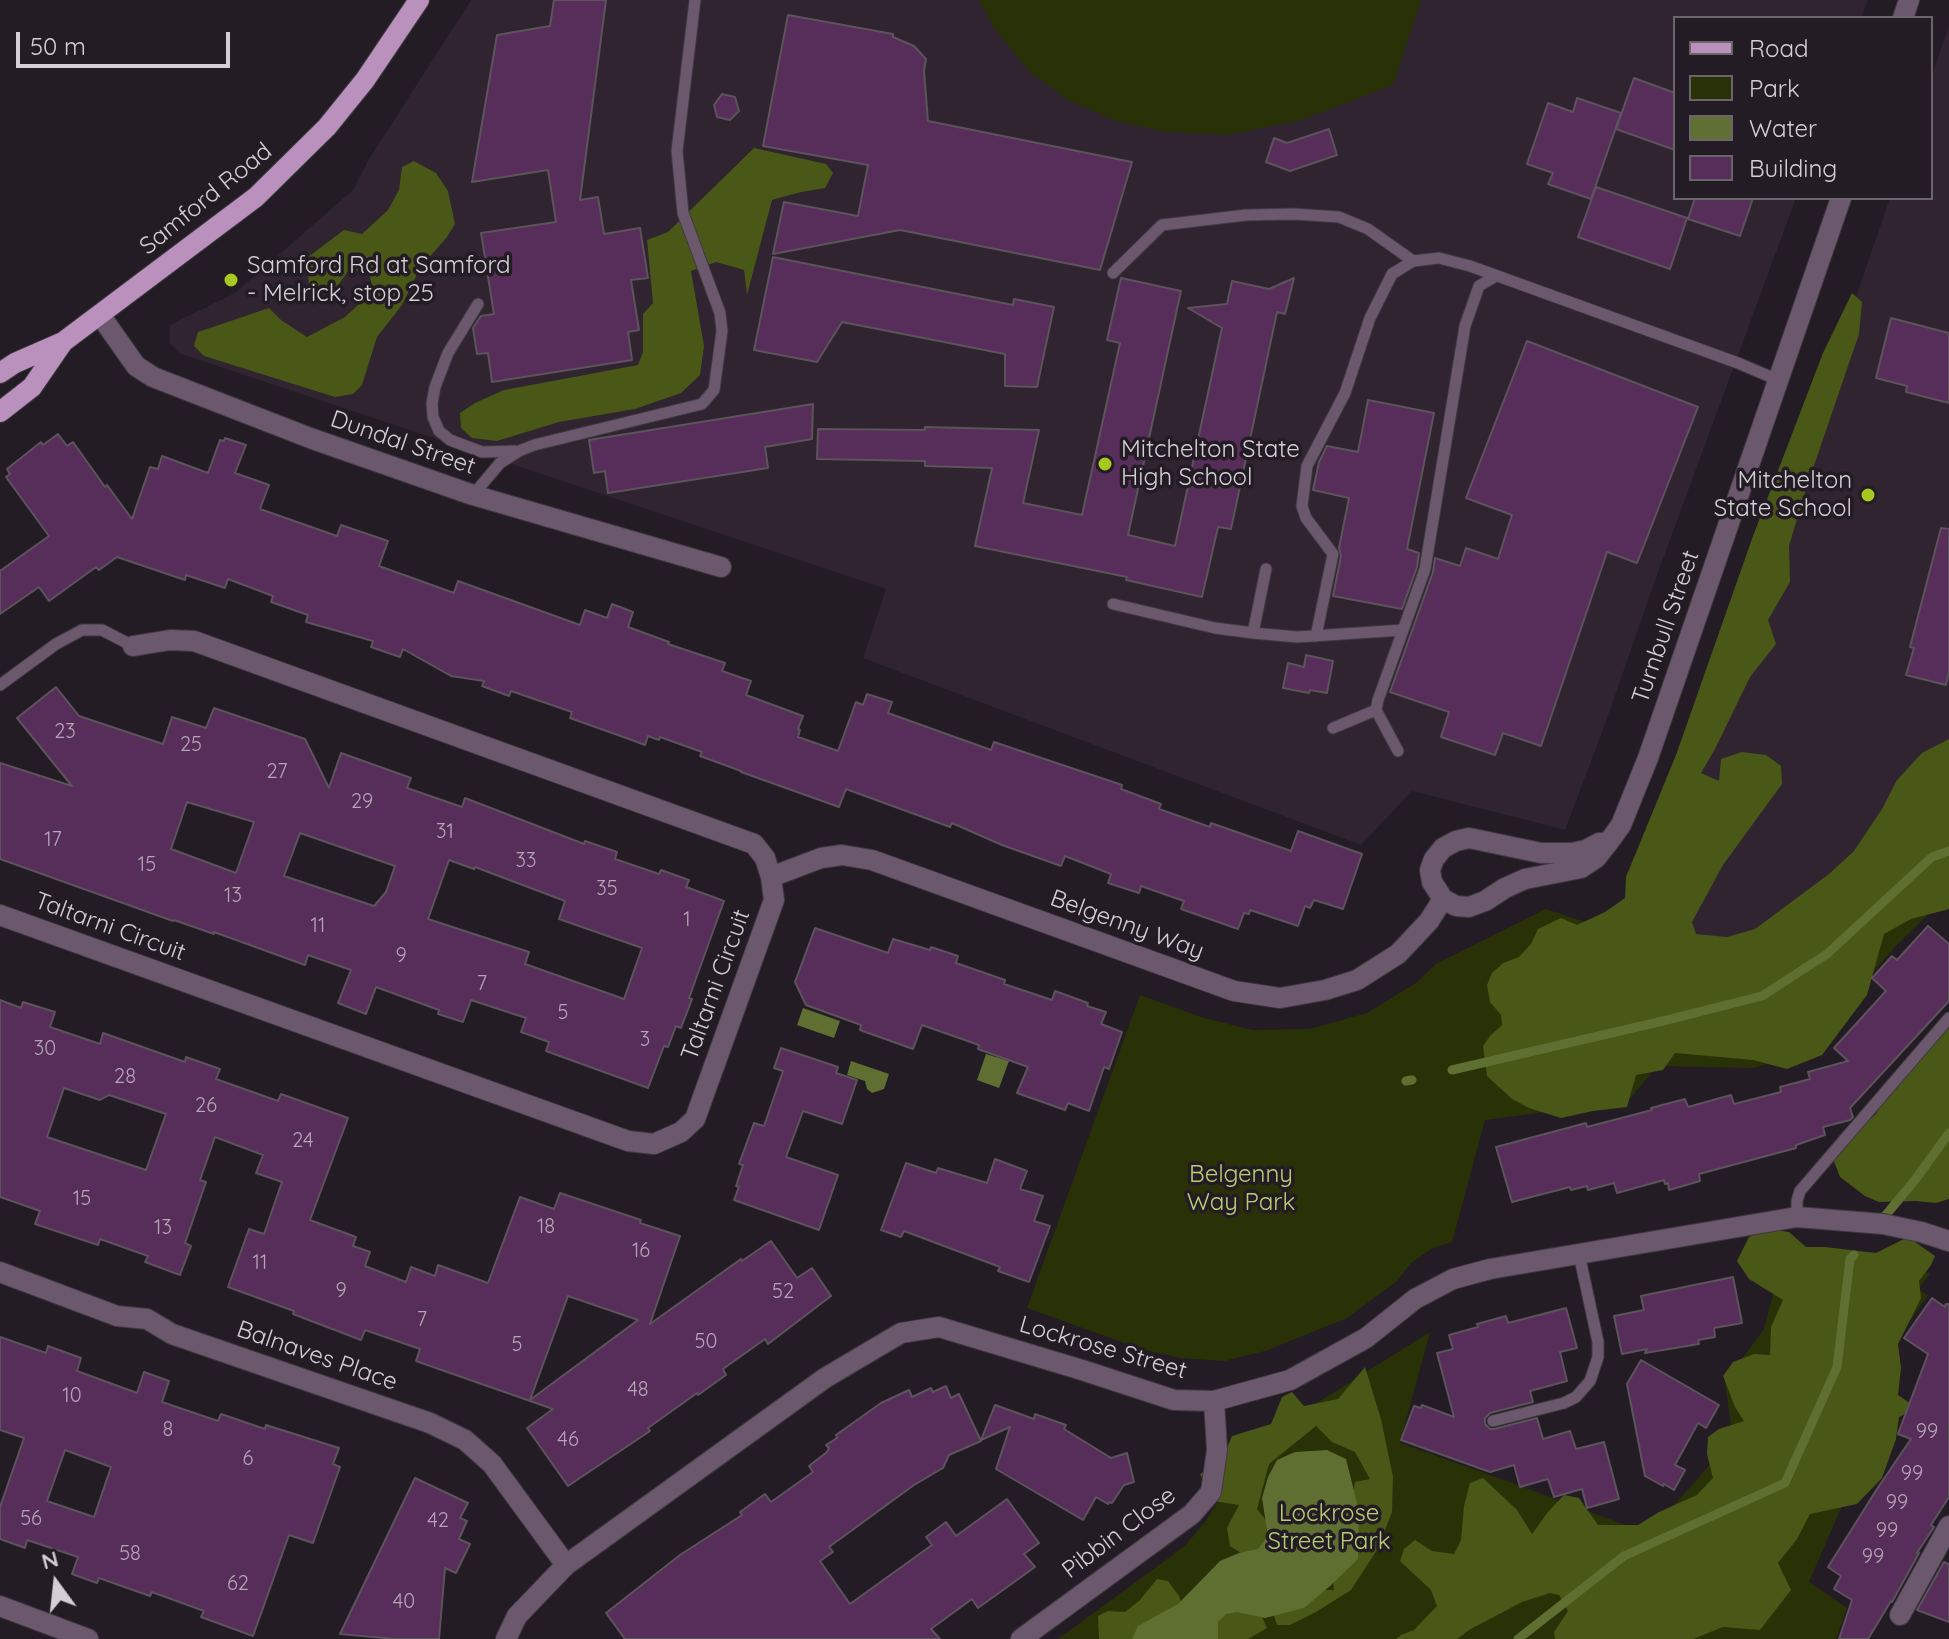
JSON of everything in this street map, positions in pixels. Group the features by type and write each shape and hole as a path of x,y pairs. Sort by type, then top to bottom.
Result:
{"main road":[{"name":"Samford Road","path":"0,373 63,342 256,197 327,127 365,80 419,0"},
{"name":"Samford Road","path":"0,412 32,387 63,342"}],"street":[{"name":"Turnbull Street","path":"1443,899 1456,906 1469,907 1525,879 1581,868 1596,858 1621,825 1648,758 1840,200"},
{"name":"Dundal Street","path":"100,315 136,366 153,377 310,438 473,495 721,567"},
{"path":"133,646 170,640 194,641 754,844 765,858 771,877"},
{"path":"1443,899 1432,882 1430,870 1443,848 1456,841 1477,839 1541,853 1572,853 1599,843 1608,843"},
{"name":"Belgenny Way","path":"771,877 821,858 842,855 872,860 1234,991 1280,998 1325,990 1357,980 1398,954 1429,921 1443,899"},
{"name":"Taltarni Circuit","path":"0,915 628,1141 654,1144 681,1132 695,1119 774,900 771,877"},
{"name":"Lockrose Street","path":"506,1639 517,1616 566,1565 825,1378 901,1333 939,1327 1174,1400 1214,1401 1290,1380 1366,1338 1415,1299 1453,1279 1490,1269 1797,1217 1883,1224 1949,1241"},
{"name":"Balnaves Place","path":"0,1272 117,1316 147,1319 172,1334 430,1423 465,1440 492,1464 566,1565"},
{"name":"Pibbin Close","path":"1021,1639 1192,1514 1211,1492 1217,1450 1214,1401"},
{"path":"1900,1615 1948,1528"},
{"path":"0,1606 88,1639"}],"lane":[{"path":"473,495 500,463 519,451 702,404 714,390 722,331 720,313 683,213 677,151 695,0"},
{"path":"1113,273 1162,225 1246,215 1339,217 1368,229 1413,261"},
{"path":"1316,636 1333,554 1306,518 1302,506 1307,466 1345,393 1370,318 1392,274 1413,261 1439,258 1470,266 1778,380"},
{"path":"1398,751 1376,710 1425,569 1465,326 1479,286 1496,276"},
{"path":"478,304 448,353 435,387 433,417 439,431 450,440 482,452 519,451"},
{"path":"1253,633 1266,569"},
{"path":"1113,604 1215,628 1297,637 1403,630"},
{"path":"0,685 56,644 82,630 102,630 133,646"},
{"path":"1333,728 1376,710"},
{"path":"1797,1217 1800,1191 1949,1018"},
{"path":"1493,1421 1564,1403 1576,1397 1590,1381 1598,1357 1598,1342 1579,1254"}],"shaded area":[{"name":"Mitchelton State High School","path":"471,0 1868,0 1862,16 1673,16 1673,200 1795,200 1565,830 1412,791 1361,845 863,658 886,589 181,354 170,343 170,325 235,293 353,190 369,159"},
{"name":"Mitchelton State School","path":"1949,26 1949,793 1747,966 1638,927 1889,200 1933,200 1933,72"},
{"path":"754,148 826,164 833,173 825,188 772,200 747,295 744,270 716,262 691,271 704,346 700,375 681,393 635,409 559,422 497,441 472,438 461,428 460,413 504,390 638,365 643,352 643,314 653,303 647,240 668,232"},
{"path":"414,161 436,173 448,191 455,224 420,268 402,305 377,337 362,385 353,394 335,397 204,356 194,346 198,332 269,308 307,337 345,317 373,291 369,272 349,270 336,288 309,292 308,257 344,230 362,234 388,210 399,190 402,167"},
{"path":"1852,293 1862,302 1859,334 1789,546 1790,582 1768,620 1776,644 1750,677 1701,773 1719,781 1721,759 1742,752 1766,755 1781,766 1782,784 1723,865 1692,922 1696,934 1727,937 1755,929 1829,874 1854,851 1897,780 1922,753 1949,739 1949,909 1911,919 1884,934 1867,995 1822,1055 1787,1069 1753,1060 1675,1053 1663,1070 1636,1075 1627,1107 1561,1118 1529,1108 1512,1099 1487,1076 1483,1046 1502,1025 1501,1015 1490,1002 1487,985 1492,973 1503,963 1519,957 1531,944 1538,929 1561,918 1577,925 1625,898 1626,877 1676,755 1753,536 1823,353"},
{"path":"1949,1026 1949,1199 1936,1203 1879,1202 1865,1196 1840,1177 1833,1159 1850,1136 1875,1115 1894,1083"},
{"path":"1766,1229 1789,1232 1806,1247 1876,1253 1908,1237 1935,1256 1919,1281 1921,1298 1898,1344 1901,1368 1898,1395 1917,1408 1899,1417 1896,1439 1882,1478 1857,1504 1810,1514 1797,1539 1778,1563 1791,1590 1760,1630 1723,1627 1693,1639 1555,1639 1554,1632 1568,1611 1559,1595 1550,1593 1522,1602 1457,1639 1396,1639 1414,1630 1437,1606 1431,1590 1400,1561 1404,1549 1415,1540 1432,1551 1454,1554 1461,1540 1470,1483 1483,1478 1517,1510 1532,1534 1564,1495 1579,1498 1598,1525 1638,1525 1697,1495 1713,1478 1707,1454 1708,1437 1719,1429 1744,1421 1723,1376 1733,1362 1754,1354 1770,1355 1771,1327 1783,1300 1749,1279 1737,1261 1749,1237"},
{"path":"1365,1367 1381,1419 1393,1477 1392,1512 1377,1550 1351,1590 1290,1625 1277,1625 1272,1610 1309,1590 1334,1590 1332,1569 1348,1525 1355,1482 1370,1479 1355,1452 1332,1442 1316,1426 1269,1464 1257,1509 1272,1528 1270,1543 1249,1558 1230,1546 1227,1528 1239,1505 1213,1501 1200,1474 1221,1462 1232,1436 1271,1424 1282,1397 1292,1392 1304,1406 1338,1399"},
{"path":"1157,1579 1168,1581 1179,1596 1186,1617 1146,1639 1099,1639 1098,1616 1108,1611 1125,1612"},
{"path":"1257,1606 1267,1628 1248,1639 1218,1639 1214,1623 1221,1609"}],"green space":[{"path":"979,0 1421,0 1393,85 1301,120 1227,135 1161,131 1114,120 1068,100 1030,72 995,29"},
{"name":"Belgenny Way Park","path":"1949,894 1895,947 1802,1052 1754,1068 1657,1066 1628,1101 1485,1120 1452,1242 1433,1248 1411,1263 1397,1281 1347,1318 1265,1351 1224,1361 1181,1358 1141,1349 1027,1308 1140,995 1201,1017 1252,1030 1310,1029 1367,1013 1416,983 1436,964 1546,909 1633,938 1747,966"},
{"name":"Lockrose Street Park","path":"1783,1256 1902,1263 1930,1274 1918,1289 1928,1295 1896,1341 1891,1393 1809,1582 1847,1608 1836,1639 1058,1639 1185,1546 1207,1519 1261,1433 1320,1401 1430,1332 1400,1443 1649,1534 1733,1438 1725,1382 1764,1329"}],"water":[{"path":"803,1008 840,1021 834,1038 797,1025"},
{"path":"986,1054 1009,1061 999,1088 977,1080"},
{"path":"851,1061 889,1074 884,1089 872,1093 865,1081 847,1075"},
{"path":"1327,1450 1346,1459 1359,1511 1358,1559 1304,1608 1265,1618 1237,1612 1226,1614 1218,1622 1218,1639 1132,1639 1138,1626 1178,1604 1220,1561 1258,1549 1268,1536 1262,1498 1277,1460 1295,1452"}],"building":[{"path":"554,0 606,0 580,200 598,197 604,234 640,228 648,278 631,280 639,330 628,332 632,360 492,382 488,353 477,354 473,328 481,316 494,314 481,233 556,222 548,170 472,182 497,35 550,26"},
{"path":"788,15 893,34 893,37 914,46 926,59 928,121 1132,162 1100,270 900,230 773,254 784,202 858,216 868,165 763,146"},
{"path":"1634,78 1673,92 1673,149 1616,129"},
{"path":"722,94 735,97 739,111 730,120 717,117 714,105"},
{"path":"1577,98 1621,113 1591,199 1548,184 1553,173 1527,164 1548,103 1573,112"},
{"path":"1329,129 1337,155 1290,171 1266,162 1274,138 1287,143"},
{"path":"1596,187 1687,218 1670,269 1578,237"},
{"path":"1694,200 1752,200 1740,236 1688,219"},
{"path":"773,257 1013,305 1014,299 1054,307 1037,387 1005,386 1005,354 842,322 817,362 754,350"},
{"path":"1121,278 1181,291 1128,535 1175,546 1222,328 1188,308 1227,304 1232,281 1269,289 1294,278 1285,314 1277,312 1231,529 1218,527 1202,597 1126,580 1127,577 975,546 992,468 925,466 925,461 817,459 818,429 925,430 925,427 1039,430 1023,503 1082,515 1120,343 1107,340"},
{"path":"1891,318 1949,333 1949,403 1906,392 1907,386 1876,378"},
{"path":"1527,341 1698,407 1637,563 1607,552 1541,746 1503,733 1495,755 1441,737 1449,712 1390,692 1433,572 1435,558 1460,566 1466,548 1498,559 1512,515 1466,498"},
{"path":"1368,400 1434,413 1407,549 1419,553 1417,567 1402,609 1333,596 1349,498 1313,490 1319,462 1327,446 1358,452"},
{"path":"813,404 812,439 765,447 768,468 608,493 605,471 594,473 589,440"},
{"path":"58,434 67,446 73,442 132,519 150,467 158,469 162,456 208,473 220,440 224,441 225,438 246,445 235,473 269,485 260,509 337,536 341,525 388,541 379,566 454,593 458,581 580,625 585,610 607,618 612,604 633,612 628,627 725,663 722,671 751,681 746,695 803,716 798,737 838,751 856,702 863,705 867,694 892,702 888,713 991,750 994,742 1122,785 1121,789 1161,804 1159,809 1210,827 1211,823 1291,851 1298,831 1362,854 1343,909 1314,900 1310,908 1305,906 1298,926 1250,910 1249,914 1244,913 1238,929 1181,909 1184,901 1141,886 1139,893 1108,883 1111,874 1065,856 1061,866 952,823 950,827 846,789 839,807 700,756 702,752 660,737 659,740 648,736 645,745 570,718 572,712 511,691 509,696 482,686 484,681 451,676 403,649 400,657 371,647 373,641 306,622 308,615 271,602 273,596 228,579 225,588 186,575 185,580 117,557 99,570 96,567 49,601 39,587 0,614 0,571 49,536 6,477 10,474 7,469 41,442 43,445"},
{"path":"1941,528 1949,529 1949,672 1946,685 1906,675 1914,648 1910,647"},
{"path":"1306,655 1333,661 1327,693 1283,688 1288,663 1304,667"},
{"path":"56,687 79,716 163,744 172,717 206,728 214,708 305,739 329,788 341,753 411,778 407,788 462,807 465,798 584,844 585,841 617,852 615,859 659,874 661,870 689,880 686,887 724,901 681,1028 676,1026 668,1047 664,1046 648,1088 546,1051 549,1042 521,1032 526,1018 471,1000 463,1022 376,987 366,1014 338,1003 351,970 308,955 305,965 0,859 0,763 72,786 17,718","holes":["187,802 254,822 236,873 171,849","300,833 395,866 386,892 374,906 284,876","449,860 565,901 559,919 642,948 624,999 525,964 529,952 428,919"]},
{"path":"1928,926 1949,944 1949,1001 1850,1108 1853,1117 1850,1120 1823,1127 1825,1135 1796,1145 1796,1148 1699,1174 1700,1181 1669,1190 1664,1180 1617,1193 1614,1183 1588,1190 1587,1186 1571,1190 1570,1187 1512,1202 1496,1147 1586,1123 1587,1127 1685,1099 1688,1107 1731,1095 1734,1104 1781,1092 1780,1087 1810,1079 1808,1072 1848,1061 1834,1048 1886,991 1872,978 1892,956 1897,960"},
{"path":"815,928 888,953 893,939 930,950 931,947 958,956 956,963 1005,980 1004,984 1052,1000 1055,991 1106,1012 1101,1024 1122,1032 1109,1069 1104,1067 1089,1111 1068,1103 1065,1110 1017,1093 1028,1067 978,1049 979,1045 922,1025 913,1049 860,1030 861,1025 806,1005 795,982"},
{"path":"0,1000 21,1008 23,1002 55,1012 50,1027 100,1044 103,1033 185,1062 186,1057 220,1069 216,1079 278,1101 281,1094 348,1118 310,1220 356,1237 353,1246 370,1252 365,1266 406,1282 411,1267 435,1276 438,1265 488,1283 520,1197 554,1209 560,1193 680,1236 650,1324 771,1241 797,1278 812,1268 831,1296 768,1344 765,1339 723,1369 726,1375 568,1486 527,1428 553,1409 416,1361 420,1349 365,1330 361,1340 228,1287 249,1229 264,1234 282,1182 256,1173 263,1155 215,1137 200,1180 206,1182 185,1243 191,1246 180,1275 145,1262 148,1256 100,1239 98,1245 35,1224 40,1211 0,1197","holes":["64,1088 100,1100 109,1095 166,1114 146,1170 47,1137","568,1296 638,1320 530,1400"]},
{"path":"781,1048 838,1067 836,1073 857,1080 842,1124 803,1111 786,1157 838,1175 819,1230 734,1200 743,1165 739,1164 754,1123 764,1126 783,1071 774,1068"},
{"path":"995,1159 1027,1171 1020,1189 1043,1196 1034,1221 1050,1226 1029,1282 998,1271 1000,1267 904,1231 901,1237 881,1230 906,1163 936,1173 938,1168 987,1183"},
{"path":"1733,1277 1742,1323 1714,1328 1715,1337 1698,1340 1699,1344 1622,1354 1614,1316 1644,1310 1641,1296"},
{"path":"1932,1298 1945,1307 1949,1304 1949,1497 1931,1525 1934,1527 1892,1602 1868,1639 1839,1639 1852,1600 1834,1589 1841,1576 1828,1567 1911,1439 1898,1434 1928,1354 1904,1338"},
{"path":"1566,1308 1577,1348 1560,1352 1567,1381 1530,1391 1533,1402 1490,1413 1485,1418 1485,1424 1494,1429 1537,1418 1543,1439 1570,1431 1576,1449 1604,1442 1619,1499 1587,1508 1582,1489 1554,1497 1548,1479 1520,1487 1514,1465 1490,1472 1401,1440 1414,1406 1421,1408 1422,1405 1454,1417 1437,1353 1453,1349 1449,1335 1506,1316 1508,1323"},
{"path":"0,1337 46,1353 48,1346 81,1358 77,1371 137,1393 144,1372 169,1381 162,1402 218,1421 221,1414 339,1448 333,1464 340,1467 313,1543 289,1535 253,1636 201,1617 204,1611 152,1592 150,1596 99,1578 97,1583 72,1574 78,1557 27,1540 25,1548 0,1539 0,1507 24,1438 0,1430","holes":["65,1450 111,1467 94,1517 47,1501"]},
{"path":"1641,1360 1719,1405 1706,1428 1698,1423 1675,1465 1685,1470 1674,1490 1645,1476 1627,1384"},
{"path":"946,1386 951,1398 959,1394 981,1441 949,1455 943,1468 914,1485 829,1547 833,1552 820,1561 850,1604 932,1545 926,1537 946,1522 956,1536 1007,1499 1039,1543 1024,1554 1035,1567 978,1608 972,1599 931,1629 940,1639 625,1639 606,1613 680,1555 742,1515 740,1512 765,1494 771,1502 813,1472 809,1466 827,1452 829,1448 826,1445 881,1403 909,1390 912,1397 931,1388 933,1392"},
{"path":"995,1405 1034,1419 1035,1414 1066,1425 1064,1429 1111,1458 1127,1453 1134,1482 1124,1485 1112,1503 1096,1497 1083,1520 996,1469 1010,1427 981,1440"},
{"path":"415,1478 468,1503 460,1518 467,1521 459,1539 470,1544 456,1573 445,1568 439,1639 340,1634"},
{"path":"1944,1562 1949,1564 1949,1622 1917,1610"}],"waterway":[{"path":"1452,1070 1762,996 1827,954 1932,857 1949,851"},
{"path":"1406,1081 1412,1080"},
{"path":"1880,1222 1949,1133"},
{"path":"1518,1639 1624,1556 1785,1483 1837,1367 1850,1259 1854,1255"}],"place":[{"name":"Samford Rd at Samford - Melrick, stop 25","path":"231,280"},
{"name":"Mitchelton State High School","path":"1105,464"},
{"name":"Mitchelton State School","path":"1868,495"}]}
